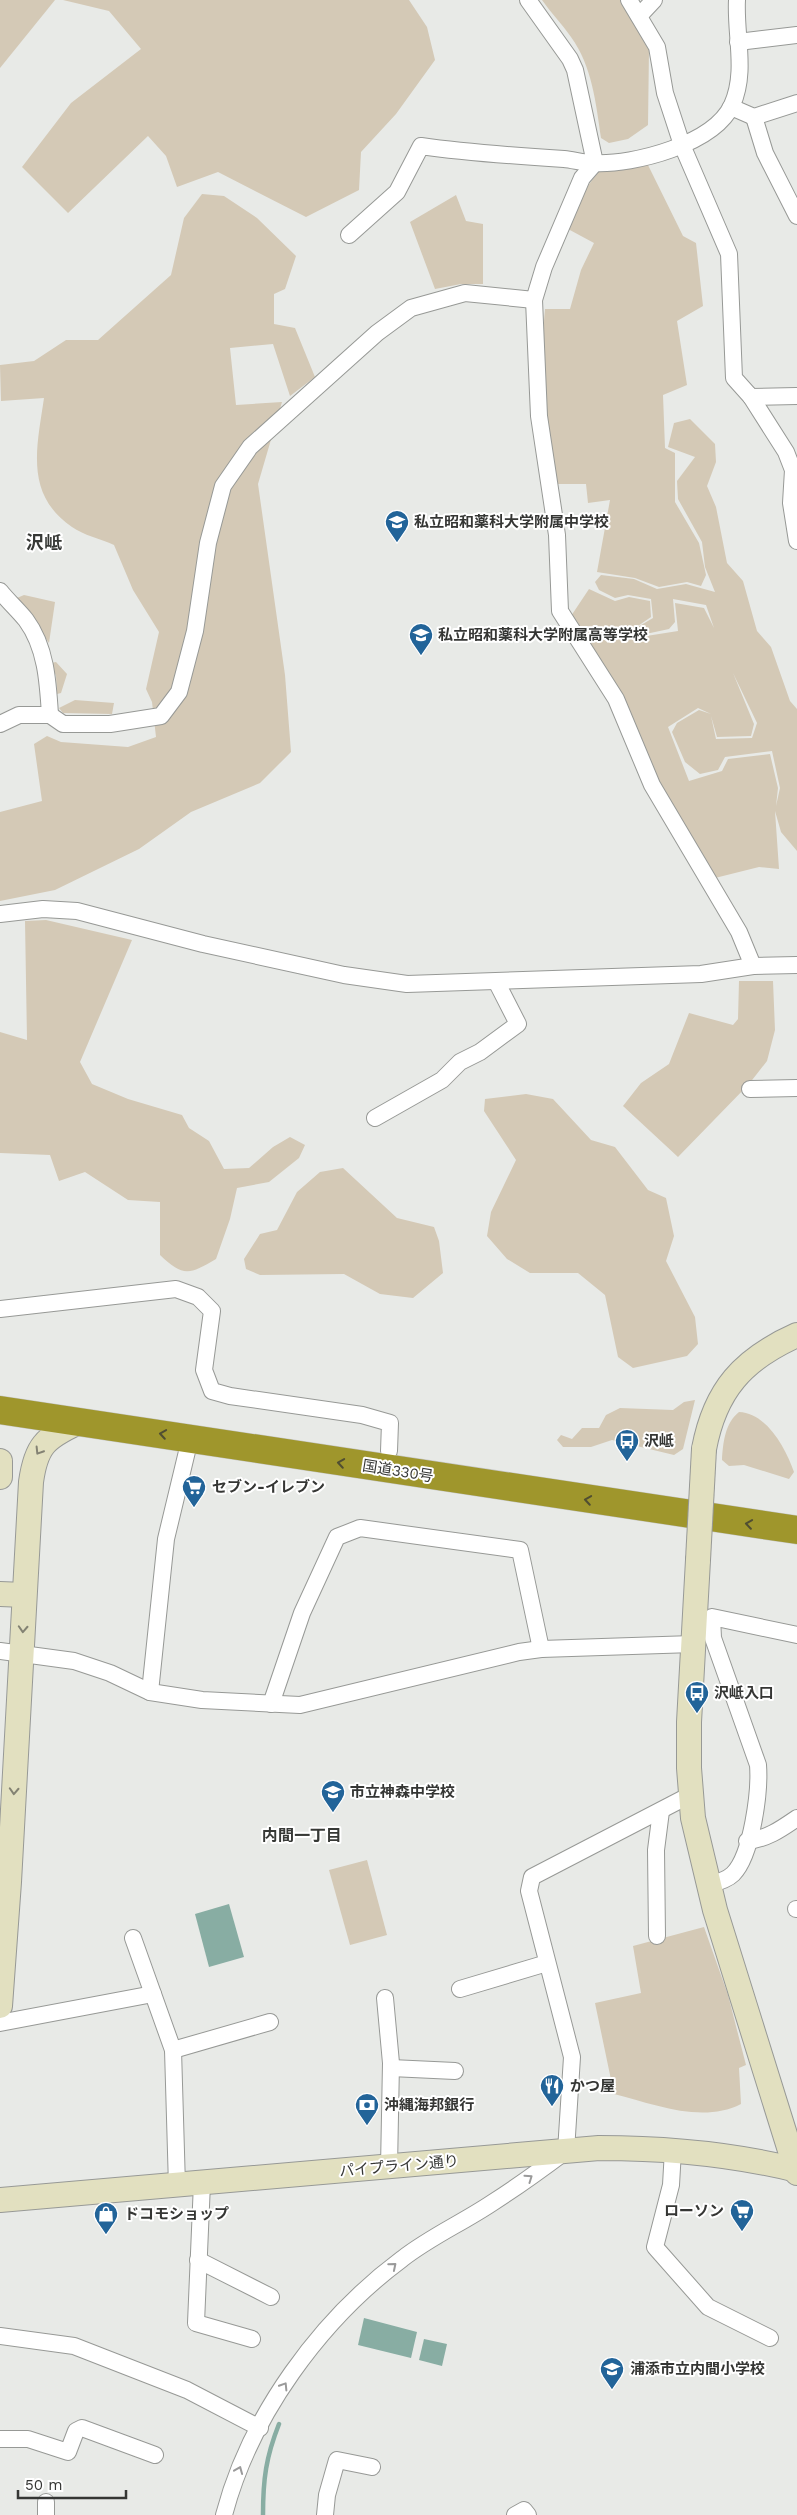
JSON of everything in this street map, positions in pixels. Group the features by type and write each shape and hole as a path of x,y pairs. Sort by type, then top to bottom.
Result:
{"highway":[{"name":"国道330号","path":"0,1392 797,1512"},
{"name":"国道330号","path":"0,1410 797,1530"}],"street":[{"path":"528,0 570,59 575,70 595,163"},
{"path":"629,0 657,47 665,93 682,145 728,254 734,378 751,397 786,452 793,470 794,493 791,503 797,541"},
{"path":"639,16 654,0"},
{"path":"349,235 397,192 421,146 468,153 595,163 649,156 682,145 708,130 731,106 741,76 737,0"},
{"path":"738,42 797,34"},
{"path":"731,106 754,117 797,103"},
{"path":"754,117 766,153 797,216"},
{"path":"595,163 582,178 544,267 534,300 539,416 557,535 560,611 616,699 652,785 739,932 753,966"},
{"path":"2,721 19,715 50,715 63,724 110,724 161,716 179,692 195,631 208,543 223,486 250,447 377,333 411,308 465,293 534,300"},
{"path":"751,397 797,396"},
{"path":"0,591 25,619 38,639 47,678 50,715"},
{"path":"0,914 43,909 77,911 203,944 297,965 344,975 407,984 497,983 701,974 753,966 797,964"},
{"path":"374,1118 442,1080 460,1062 480,1052 518,1024 497,983"},
{"path":"750,1089 797,1088"},
{"path":"0,1310 176,1289 198,1297 212,1311 204,1370 212,1391 230,1396 362,1414 390,1423 389,1451"},
{"path":"797,1335 759,1355 730,1382 712,1417 704,1449 688,1722 690,1794 696,1837 708,1886 797,2171"},
{"path":"0,2006 11,1652 24,1595 30,1482 34,1459 48,1438 77,1422"},
{"path":"150,1692 166,1539 190,1439"},
{"path":"0,1460 0,1477"},
{"path":"271,1704 302,1613 337,1537 360,1528 520,1550 541,1649"},
{"path":"0,1594 24,1595"},
{"path":"708,1886 732,1875 739,1866 760,1786 758,1764 713,1638 712,1617 797,1635"},
{"path":"11,1652 74,1661 110,1673 150,1692 202,1700 300,1705 519,1652 541,1649 693,1644"},
{"path":"224,2515 242,2462 293,2371 310,2348 365,2290 401,2259 491,2204 566,2151 572,2057 529,1891 532,1877 661,1811 690,1794"},
{"path":"657,1936 656,1850 661,1811"},
{"path":"747,1841 758,1840 773,1834 797,1818"},
{"path":"133,1938 173,2050 177,2186"},
{"path":"460,1989 547,1963"},
{"path":"0,2023 153,1994"},
{"path":"385,1998 391,2068 389,2167"},
{"path":"173,2050 270,2022"},
{"path":"391,2068 456,2071"},
{"name":"パイプライン通り","path":"0,2200 566,2151 622,2148 673,2150 758,2161 797,2171"},
{"path":"673,2150 672,2185 655,2247 708,2307 770,2338"},
{"path":"202,2183 196,2323 252,2339"},
{"path":"198,2260 271,2297"},
{"path":"0,2336 74,2346 187,2390 260,2428"},
{"path":"0,2439 28,2439 68,2452 76,2431 82,2428 156,2455"},
{"path":"325,2515 327,2495 337,2460 372,2467"},
{"path":"514,2515 524,2510 528,2515"}],"shaded area":[{"path":"0,0 55,0 0,68"},
{"path":"63,0 409,0 427,27 435,60 396,114 361,152 359,190 306,217 218,172 177,187 166,156 148,136 68,213 22,167 71,103 141,49 109,11"},
{"path":"542,0 622,0 649,49 648,125 628,139 609,143 601,138 592,85 584,60 571,37"},
{"path":"647,163 683,236 696,243 703,306 677,321 687,385 663,395 665,448 675,453 675,502 699,543 706,575 701,586 687,582 659,587 635,578 597,572 610,500 588,503 586,484 557,484 544,411 541,356 545,309 570,309 581,270 594,243 568,229 580,196 600,170"},
{"path":"202,194 224,196 257,218 296,256 285,289 274,294 274,324 295,328 315,377 290,396 273,344 230,348 236,405 282,402 258,484 285,675 291,752 260,783 191,812 139,849 55,890 0,901 0,812 42,801 34,744 47,736 61,742 128,747 156,737 152,702 146,689 159,632 133,590 114,545 76,530 57,514 46,500 40,485 37,468 37,452 44,398 1,401 0,365 34,361 66,340 98,340 171,275 184,218"},
{"path":"456,195 466,221 483,224 483,284 461,284 435,289 410,222"},
{"path":"690,419 715,444 716,462 707,486 716,507 727,563 743,581 757,631 771,647 790,701 797,709 797,851 781,832 775,811 779,869 759,867 715,878 683,832 571,616 589,589 615,601 629,597 650,601 651,617 635,628 640,637 678,631 675,603 704,608 714,628 706,605 673,599 675,622 669,629 641,635 636,628 653,618 651,599 628,595 615,598 599,590 595,582 601,575 634,579 657,589 686,584 715,592 705,567 702,542 678,499 677,481 695,457 668,447 674,423","holes":["733,673 757,723 752,738 716,739 711,716 717,737 751,736 754,724","698,708 711,714 699,710 677,723 672,732 685,762 700,774 718,770 725,757 772,751 780,788 776,806 778,788 770,754 728,759 722,771 689,781 668,727"]},
{"path":"24,595 55,602 49,643 17,598"},
{"path":"56,662 67,674 61,693 57,694 56,676 51,663"},
{"path":"75,700 114,703 112,714 63,713 59,708"},
{"path":"46,920 132,940 80,1062 92,1084 128,1099 182,1115 189,1128 209,1141 224,1169 249,1168 273,1147 290,1137 305,1145 299,1158 269,1182 237,1188 230,1219 216,1259 192,1271 181,1270 175,1267 160,1255 160,1202 128,1200 85,1172 59,1181 50,1155 0,1153 0,1032 27,1040 25,921"},
{"path":"739,981 773,981 775,1030 767,1061 749,1084 678,1157 623,1106 641,1083 669,1064 689,1013 733,1025 738,1019"},
{"path":"526,1094 553,1099 591,1140 615,1147 648,1190 666,1198 674,1236 666,1261 695,1317 698,1344 687,1356 633,1368 618,1357 605,1295 578,1273 530,1273 507,1259 487,1236 491,1212 516,1160 484,1111 485,1099"},
{"path":"343,1168 397,1218 434,1227 439,1241 443,1273 413,1298 380,1294 344,1274 260,1275 246,1269 244,1259 260,1234 277,1230 297,1192 320,1172"},
{"path":"695,1400 683,1449 674,1455 612,1440 591,1447 563,1447 557,1440 561,1435 572,1439 582,1428 599,1428 606,1415 620,1408 673,1410 684,1402"},
{"path":"739,1412 749,1414 758,1419 767,1425 774,1434 786,1453 794,1472 789,1479 744,1465 729,1466 722,1460 724,1440 728,1428"},
{"path":"367,1860 387,1935 350,1945 329,1870"},
{"path":"229,1904 244,1957 209,1967 195,1914"},
{"path":"704,1927 728,1995 746,2065 739,2068 741,2104 726,2110 694,2112 661,2107 614,2094 595,2003 641,1993 633,1946"},
{"path":"364,2318 417,2332 411,2358 358,2345"},
{"path":"424,2339 447,2344 442,2366 419,2360"}],"waterway":[{"path":"263,2515 266,2468 279,2424"}],"place":[{"name":"私立昭和薬科大学附属中学校","path":"397,543"},
{"name":"私立昭和薬科大学附属高等学校","path":"421,656"},
{"name":"沢岻","path":"627,1462"},
{"name":"セブン-イレブン","path":"194,1508"},
{"name":"沢岻入口","path":"697,1714"},
{"name":"市立神森中学校","path":"333,1813"},
{"name":"かつ屋","path":"552,2107"},
{"name":"沖縄海邦銀行","path":"367,2126"},
{"name":"ローソン","path":"742,2232"},
{"name":"ドコモショップ","path":"106,2235"},
{"name":"浦添市立内間小学校","path":"612,2390"}],"district":[{"name":"沢岻","path":"44,542"},
{"name":"内間一丁目","path":"302,1835"}]}
